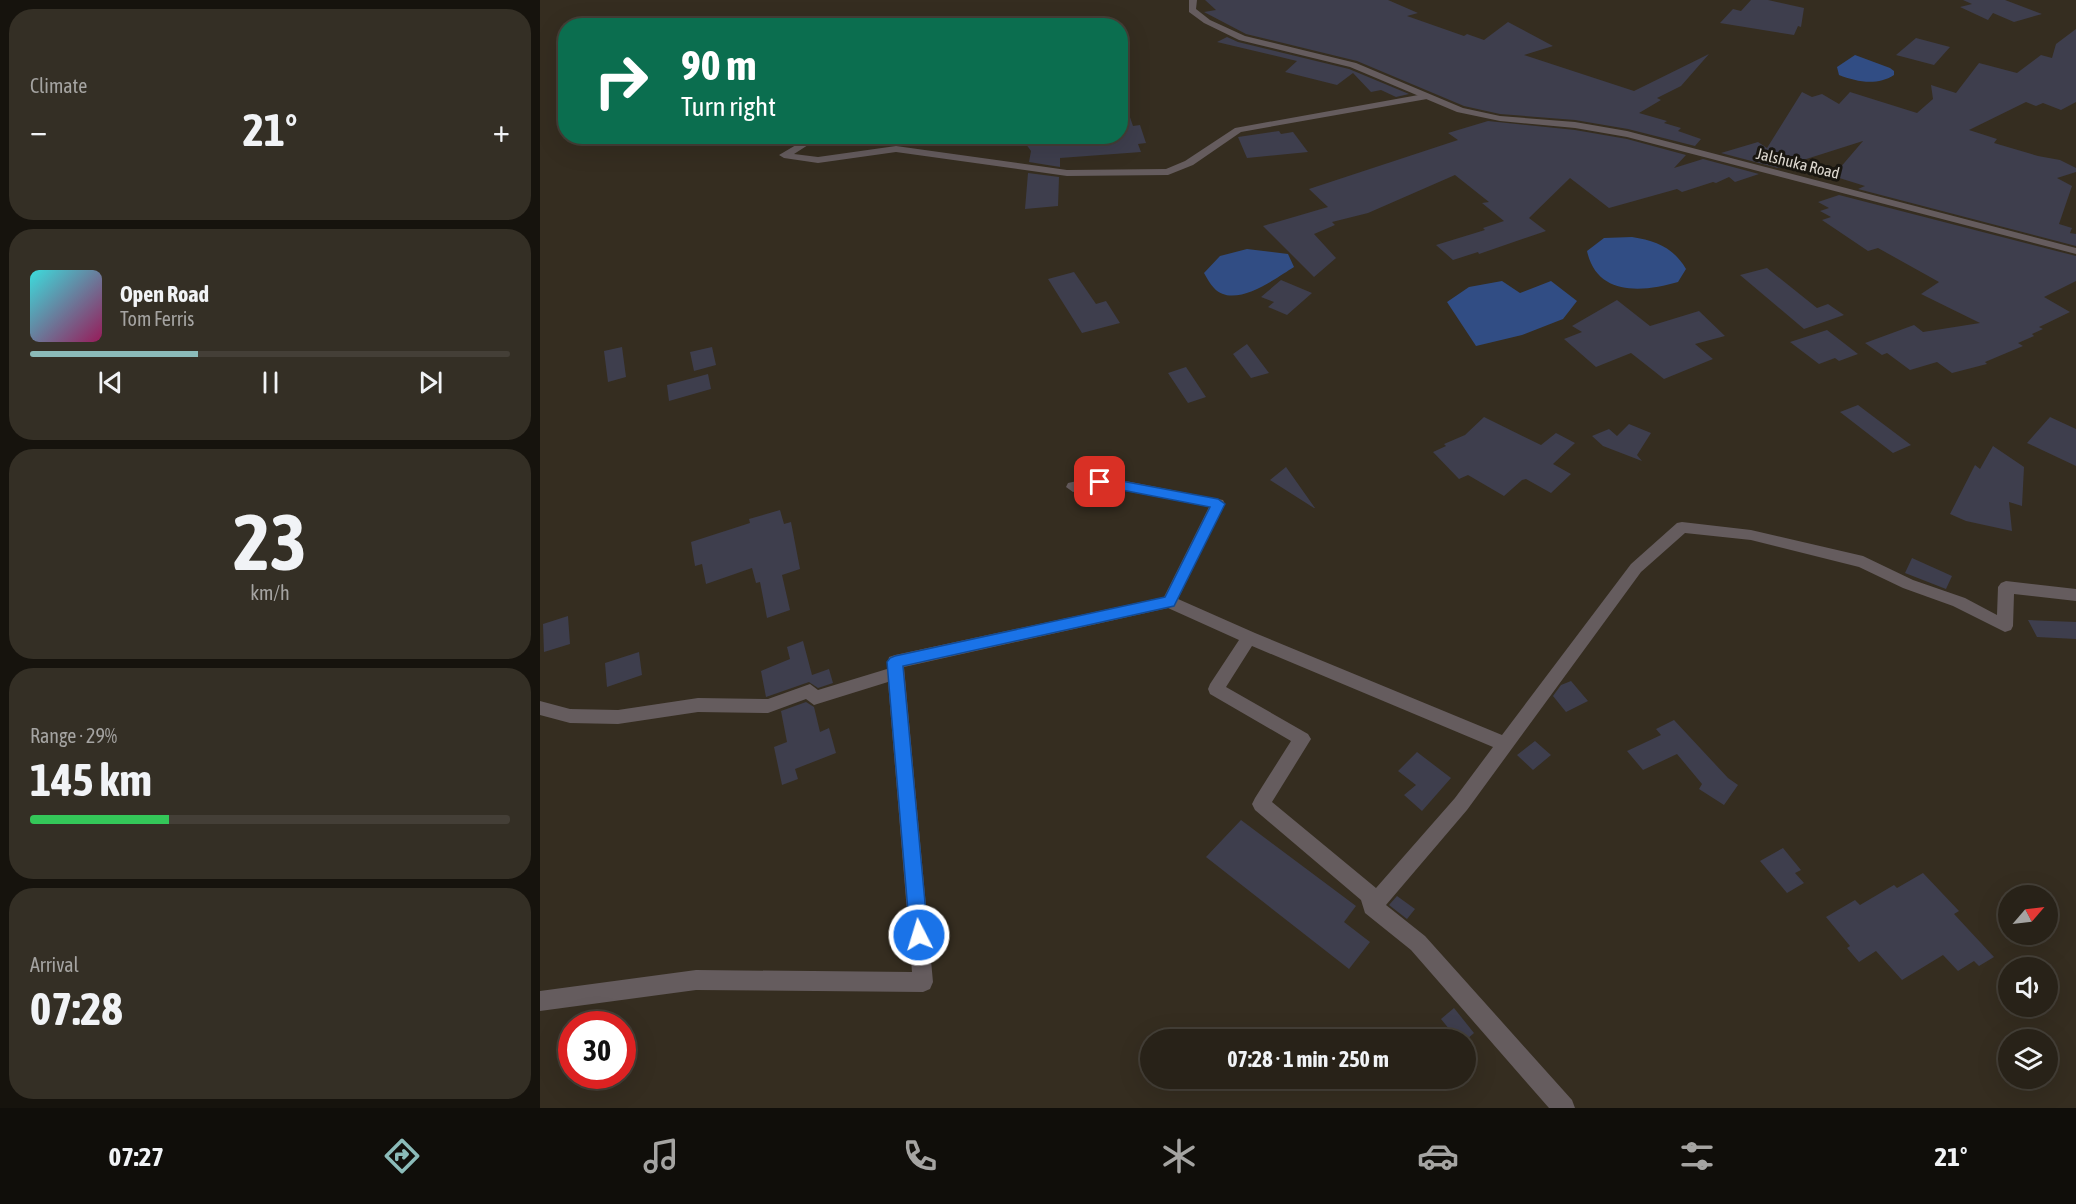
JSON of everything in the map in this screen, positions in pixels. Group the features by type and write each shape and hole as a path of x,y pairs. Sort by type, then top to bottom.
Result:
{"street":[{"name":"Jalshuka Road","path":"1192,0 1192,10 1207,23 1239,37 1361,67 1424,97 1460,111 1509,120 1571,124 1627,134 2076,251"},
{"path":"801,144 803,145 784,154 818,160 896,149 1067,173 1168,172 1189,163 1238,130 1424,97"},
{"path":"1073,487 1100,482 1218,504 1169,602"},
{"path":"1372,906 1461,804 1636,568 1682,527 1751,535 1863,562 1908,584 1959,602 2006,626 2006,587 2076,595"},
{"path":"540,1001 696,980 923,982 895,662 1169,602 1249,638 1505,744"},
{"path":"1249,638 1216,689 1302,739 1261,804 1370,895 1372,906 1418,943 1564,1108"},
{"path":"540,708 570,716 618,717 698,705 768,706 810,691 814,698 896,674"}],"water":[{"path":"1855,55 1890,68 1894,71 1894,75 1881,81 1867,82 1839,75 1837,67"},
{"path":"1632,237 1656,243 1670,250 1686,269 1678,282 1637,289 1611,284 1601,277 1592,266 1587,251 1604,238"},
{"path":"1247,249 1288,254 1294,267 1255,290 1232,296 1222,294 1204,273 1220,256"},
{"path":"1502,281 1520,293 1551,281 1577,301 1563,319 1522,335 1476,346 1447,302 1469,287"}],"building":[{"path":"1205,0 1388,0 1418,13 1407,16 1464,36 1467,34 1484,40 1508,22 1553,46 1524,55 1634,91 1709,54 1681,86 1657,98 1661,100 1639,113 1667,121 1664,123 1681,128 1678,131 1701,139 1695,146 1628,129 1575,120 1500,114 1464,106 1357,61 1246,34 1204,12 1216,10"},
{"path":"1751,0 1768,0 1804,8 1801,27 1798,26 1794,35 1720,23 1733,9 1741,11"},
{"path":"1963,0 2005,0 2042,14 2014,22 1993,13 1988,20 1960,7 1972,4"},
{"path":"2076,29 2076,102 2061,110 2043,103 2036,106 2026,102 1969,130 1997,139 1994,143 2060,160 2076,168 2076,172 2057,178 2072,186 2059,224 2072,228 2070,233 2076,234 2076,246 1858,189 1865,186 1833,176 1863,141 1778,168 1721,153 1758,142 1767,148 1802,92 1812,97 1822,94 1839,104 1850,92 1917,113 1933,99 1931,85 1956,93 1979,63 2017,73 2041,55 2052,58 2056,44"},
{"path":"1227,37 1238,42 1349,69 1409,94 1396,97 1381,90 1371,92 1353,73 1337,85 1285,72 1297,61 1217,42"},
{"path":"1916,38 1950,47 1934,65 1896,55"},
{"path":"1128,112 1133,126 1140,125 1146,143 1138,144 1141,152 1060,158 1060,167 1029,162 1031,151 1026,144 1128,144"},
{"path":"1488,121 1575,130 1627,139 1686,155 1674,168 1703,159 1759,174 1735,182 1729,177 1682,192 1677,189 1609,208 1570,178 1529,218 1546,231 1479,254 1478,252 1453,260 1436,245 1485,230 1483,228 1504,221 1482,203 1489,202 1455,175 1368,213 1332,222 1335,225 1314,234 1336,258 1314,277 1263,226 1328,207 1309,189 1458,140 1448,133"},
{"path":"1279,131 1281,134 1293,132 1308,152 1247,158 1238,137"},
{"path":"1028,173 1059,177 1058,206 1025,209"},
{"path":"1839,195 2076,256 2076,281 2044,297 2070,312 2039,327 2043,329 2018,343 2023,346 1985,362 1987,364 1952,373 1937,362 1910,370 1887,353 1882,355 1865,343 1914,325 1923,332 1980,323 1921,294 1939,282 1878,248 1868,251 1822,220 1831,217 1820,211 1829,208 1818,202"},
{"path":"1767,268 1817,308 1828,304 1844,315 1804,329 1740,275"},
{"path":"1074,272 1096,304 1106,301 1120,323 1082,333 1048,279"},
{"path":"1281,280 1312,293 1287,315 1268,307 1274,302 1261,297"},
{"path":"1617,300 1650,326 1699,311 1725,336 1695,344 1713,359 1664,379 1631,353 1596,367 1564,339 1582,332 1572,326"},
{"path":"1827,330 1858,354 1839,361 1835,358 1819,364 1790,342"},
{"path":"1247,344 1269,373 1251,378 1233,354"},
{"path":"622,347 626,377 608,382 604,351"},
{"path":"712,347 716,365 694,371 690,352"},
{"path":"1186,367 1206,397 1188,403 1168,373"},
{"path":"708,374 711,389 669,401 667,385"},
{"path":"1858,405 1911,445 1893,453 1840,412"},
{"path":"1484,417 1541,445 1556,433 1575,443 1553,464 1571,474 1551,493 1526,479 1504,496 1468,475 1459,479 1433,452 1446,446 1444,444 1465,435"},
{"path":"2050,417 2076,429 2076,466 2027,443"},
{"path":"1629,424 1651,433 1637,455 1642,461 1603,446 1592,436 1609,429 1617,436"},
{"path":"1993,446 2024,467 2022,506 2009,502 2012,531 1966,521 1950,514 1975,465 1980,469"},
{"path":"1286,467 1315,508 1270,480"},
{"path":"780,510 784,524 791,522 800,569 782,575 790,610 767,618 760,582 756,583 752,568 706,584 702,564 695,566 691,542 750,523 749,519"},
{"path":"1912,558 1952,576 1946,589 1905,573"},
{"path":"568,616 570,644 544,652 543,624"},
{"path":"2028,620 2076,622 2076,639 2037,637"},
{"path":"803,641 812,675 829,669 833,683 818,688 809,682 766,697 761,671 790,659 787,647"},
{"path":"639,652 642,675 607,687 605,663"},
{"path":"1571,681 1588,701 1566,712 1553,696 1561,685"},
{"path":"806,702 814,707 820,732 829,728 836,753 795,769 798,779 782,785 774,747 787,742 781,711"},
{"path":"1674,720 1728,778 1738,785 1724,805 1699,789 1702,784 1677,754 1643,770 1627,751 1661,735 1656,729"},
{"path":"1535,741 1551,755 1533,770 1517,755"},
{"path":"1417,752 1451,778 1422,811 1404,795 1416,785 1398,771"},
{"path":"1241,820 1356,906 1344,922 1370,942 1349,969 1206,857"},
{"path":"1783,848 1801,870 1795,873 1804,883 1787,893 1760,861"},
{"path":"1923,873 1959,911 1954,914 1994,957 1979,966 1974,961 1958,971 1943,955 1902,980 1876,951 1859,962 1847,948 1850,946 1826,917 1855,900 1860,905 1894,885 1897,888"},
{"path":"1397,896 1415,909 1407,919 1389,905"},
{"path":"1454,1008 1471,1029 1449,1029 1441,1019"}],"route":[{"path":"919,935 895,662 1169,602 1218,504 1100,482"}]}
